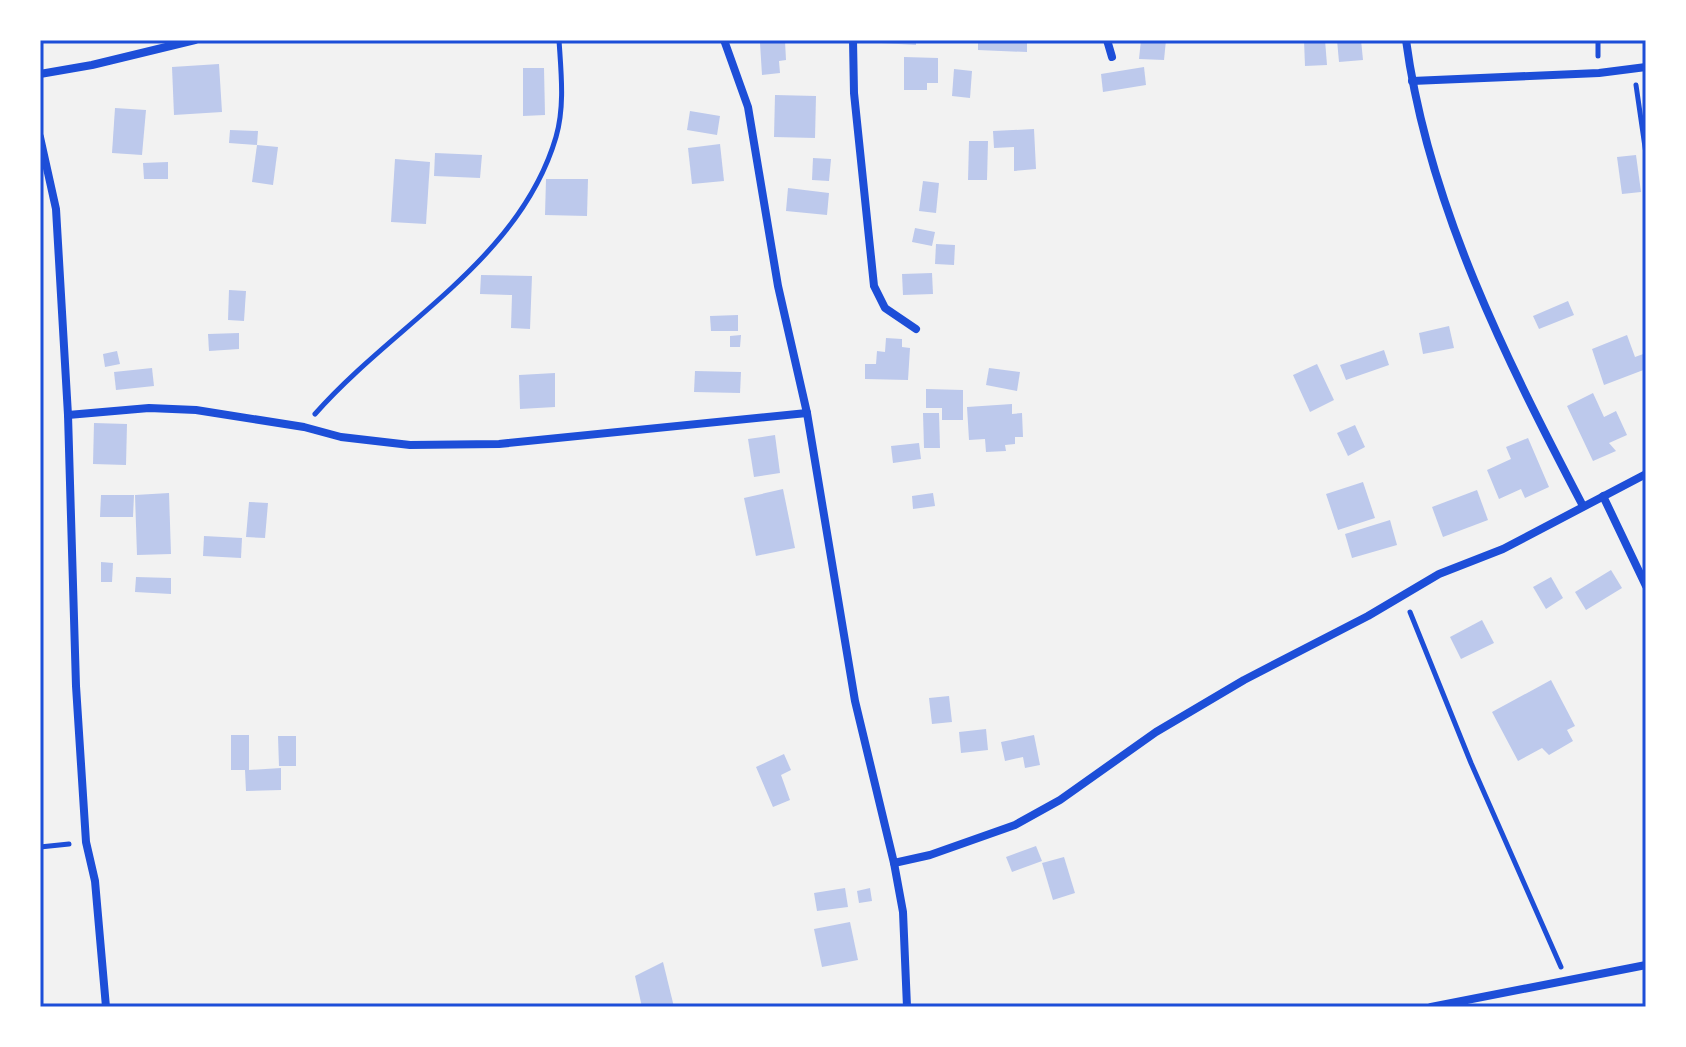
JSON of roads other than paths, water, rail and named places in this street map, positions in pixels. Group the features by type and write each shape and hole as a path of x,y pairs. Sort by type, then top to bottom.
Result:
{"street":[{"path":"40,74 195,40"},
{"path":"724,40 748,107 778,286 807,413 855,701 894,863 903,912 907,1007"},
{"path":"853,40 854,93 874,286 885,308 916,329"},
{"path":"1107,40 1112,57"},
{"path":"1406,40 1412,81 1442,193 1532,408 1583,506"},
{"path":"1412,81 1599,73 1646,67"},
{"path":"40,137 56,209 68,415 76,686 86,842 95,881 106,1007"},
{"path":"68,415 149,408 196,410 304,427 341,437 410,445 499,444 807,413"},
{"path":"894,863 930,855 1015,825 1060,800 1156,732 1244,680 1439,574 1503,549 1646,474"},
{"path":"1603,496 1646,586"},
{"path":"1431,1007 1646,965"}]}
